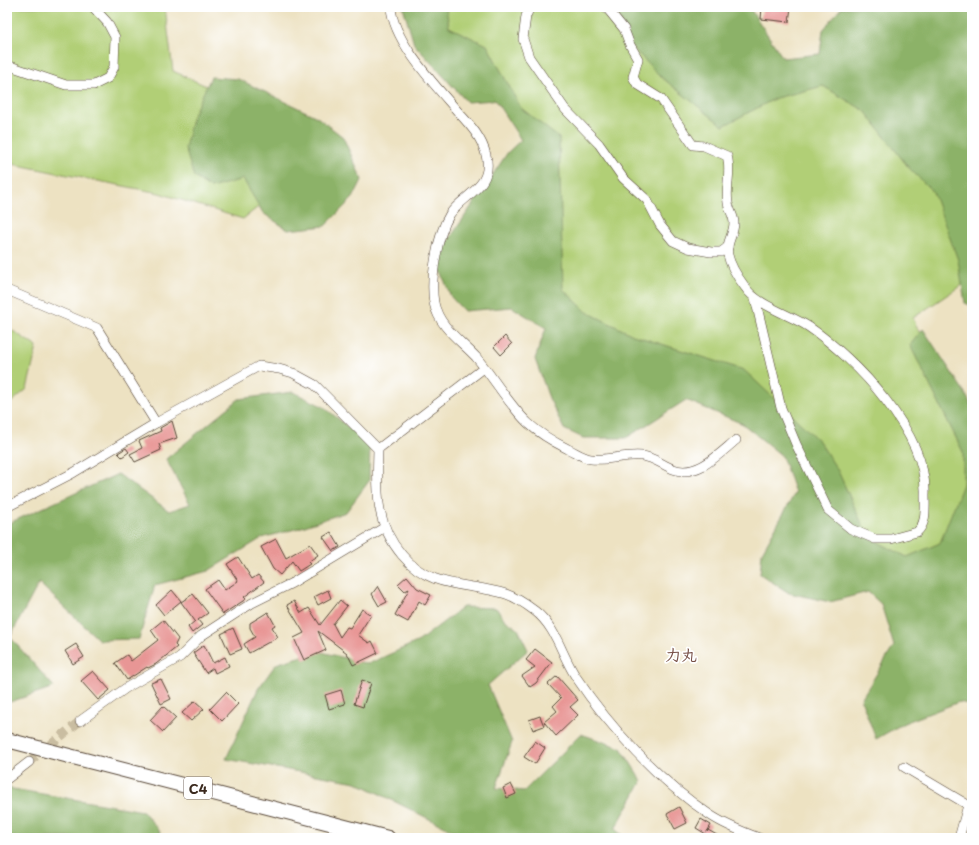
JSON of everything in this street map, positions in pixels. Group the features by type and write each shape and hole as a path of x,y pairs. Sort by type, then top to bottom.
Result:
{"highway":[{"name":"C4","path":"7,740 388,838"}],"street":[{"path":"7,65 66,85 81,86 94,84 108,78 114,67 115,37 106,22 93,7"},
{"path":"391,7 391,14 402,42 480,137 486,154 487,170 485,177 475,192 451,214 444,229 434,272 433,289 434,304 443,325 476,358 528,422 555,442 589,459 642,456 674,469 690,470 705,464 736,440"},
{"path":"530,7 526,16 523,39 529,57 564,109 599,144 623,178 647,200 660,225 673,241 688,248 711,252 721,252 728,247"},
{"path":"606,7 624,29 630,45 638,59 633,77 637,84 661,99 693,146 704,146 727,156 730,165 727,183 728,204 734,221 734,230 728,247 728,256 746,289 755,298 809,327 834,346 873,384 892,409 912,444 923,474 925,489 924,521 917,532 891,539 875,539 851,529 828,510 796,444 781,408 755,298"},
{"path":"7,290 97,328 156,423"},
{"path":"7,507 73,473 156,423 259,366 293,373 314,385 378,449 379,508 385,527 402,555 422,574 445,584 508,594 535,612 549,628 562,650 573,674 588,696 651,766 682,795 712,816 759,838"},
{"path":"378,449 484,368"},
{"path":"80,721 126,688 180,657 201,636 252,603 292,583 347,548 385,527"},
{"path":"7,779 28,762"},
{"path":"904,767 968,805 959,838"}],"green space":[{"path":"7,7 165,7 173,71 233,98 291,181 243,219 159,193 7,163"},
{"path":"403,7 446,7 449,27 487,45 521,108 559,138 563,289 587,312 633,335 744,370 819,441 838,471 868,537 907,557 940,543 963,484 963,452 910,345 923,329 965,393 972,407 972,705 959,702 904,723 876,739 861,699 894,646 881,604 868,592 830,602 789,593 760,574 762,552 795,493 782,456 743,424 686,400 626,438 583,438 564,429 549,398 535,359 546,328 512,307 464,311 451,297 436,259 508,152 521,140 495,100 467,102 414,44"},
{"path":"421,7 652,7 693,63 859,70 905,111 972,278 913,318 953,409 972,440 972,558 834,559 774,422 533,294 538,141"},
{"path":"615,7 749,7 783,58 820,54 823,30 842,7 888,7 904,13 914,7 972,7 972,306 965,303 958,260 933,192 909,168 865,111 823,86 776,98 723,126 661,77 630,45"},
{"path":"211,77 238,79 317,117 343,137 362,180 353,198 325,226 288,230 263,213 243,179 211,188 194,177 185,148 193,115"},
{"path":"7,327 37,347 27,389 7,406"},
{"path":"293,392 324,407 370,445 369,481 346,512 299,528 262,538 208,571 155,585 139,639 99,640 39,583 10,637 54,687 7,703 7,524 118,474 169,511 190,504 166,459 239,399"},
{"path":"463,607 496,608 505,620 518,629 528,650 488,685 512,742 496,788 524,791 581,734 621,748 642,781 615,829 625,838 473,838 453,831 356,782 226,759 258,689 276,664 318,651 368,664 419,641"},
{"path":"7,788 143,811 165,838 7,838"}],"building":[{"path":"762,7 791,7 789,22 761,19"},
{"path":"505,336 512,344 501,355 494,347"},
{"path":"172,421 177,438 159,444 161,450 135,462 130,454 142,448 139,441 161,431 160,428"},
{"path":"126,448 129,452 122,457 118,453"},
{"path":"331,532 340,547 333,551 323,537"},
{"path":"276,539 286,558 310,544 318,555 308,562 310,564 299,571 292,561 280,575 273,569 261,547"},
{"path":"238,557 252,579 258,575 264,582 244,597 246,599 223,614 205,589 218,580 225,590 238,581 227,564"},
{"path":"407,576 417,588 431,595 425,605 419,601 408,622 395,615 409,589 405,591 398,584"},
{"path":"378,586 387,602 379,606 372,594"},
{"path":"172,590 181,601 164,615 156,605"},
{"path":"328,590 331,598 318,605 314,597"},
{"path":"193,594 208,613 198,620 202,625 192,633 188,627 195,621 181,602"},
{"path":"340,600 347,606 333,624 340,637 347,627 350,628 362,609 371,615 358,635 369,643 372,641 378,653 353,665 347,653 318,631 326,650 304,660 294,638 304,633 287,605 294,601 301,613 309,608 320,625"},
{"path":"268,612 275,625 272,627 278,637 249,653 244,644 255,637 250,628 250,623"},
{"path":"163,620 178,639 175,645 177,647 156,664 148,668 147,667 127,680 115,663 127,655 131,661 158,640 151,630"},
{"path":"233,628 242,649 230,654 221,634"},
{"path":"76,644 84,657 73,664 65,651"},
{"path":"204,645 213,663 225,657 229,666 215,673 213,668 206,673 193,653"},
{"path":"535,649 552,662 536,683 530,687 522,676 535,667 526,660"},
{"path":"93,671 110,690 98,700 81,681"},
{"path":"557,676 578,700 570,707 578,715 556,736 544,722 557,711 553,706 561,698 548,684"},
{"path":"161,679 171,699 161,704 151,683"},
{"path":"362,680 371,683 363,707 354,704"},
{"path":"341,690 345,704 329,709 325,695"},
{"path":"226,692 238,704 222,721 210,709"},
{"path":"195,701 204,709 191,721 182,713"},
{"path":"163,706 176,718 163,732 150,720"},
{"path":"540,716 544,726 533,730 529,720"},
{"path":"535,741 545,748 535,764 524,757"},
{"path":"511,784 516,794 507,798 503,788"},
{"path":"679,807 687,823 675,829 667,814"},
{"path":"701,819 711,825 708,830 722,838 704,838 706,834 696,828"}],"tunnel":[{"path":"29,762 80,721"}],"district":[{"name":"力丸","path":"681,654"}]}
